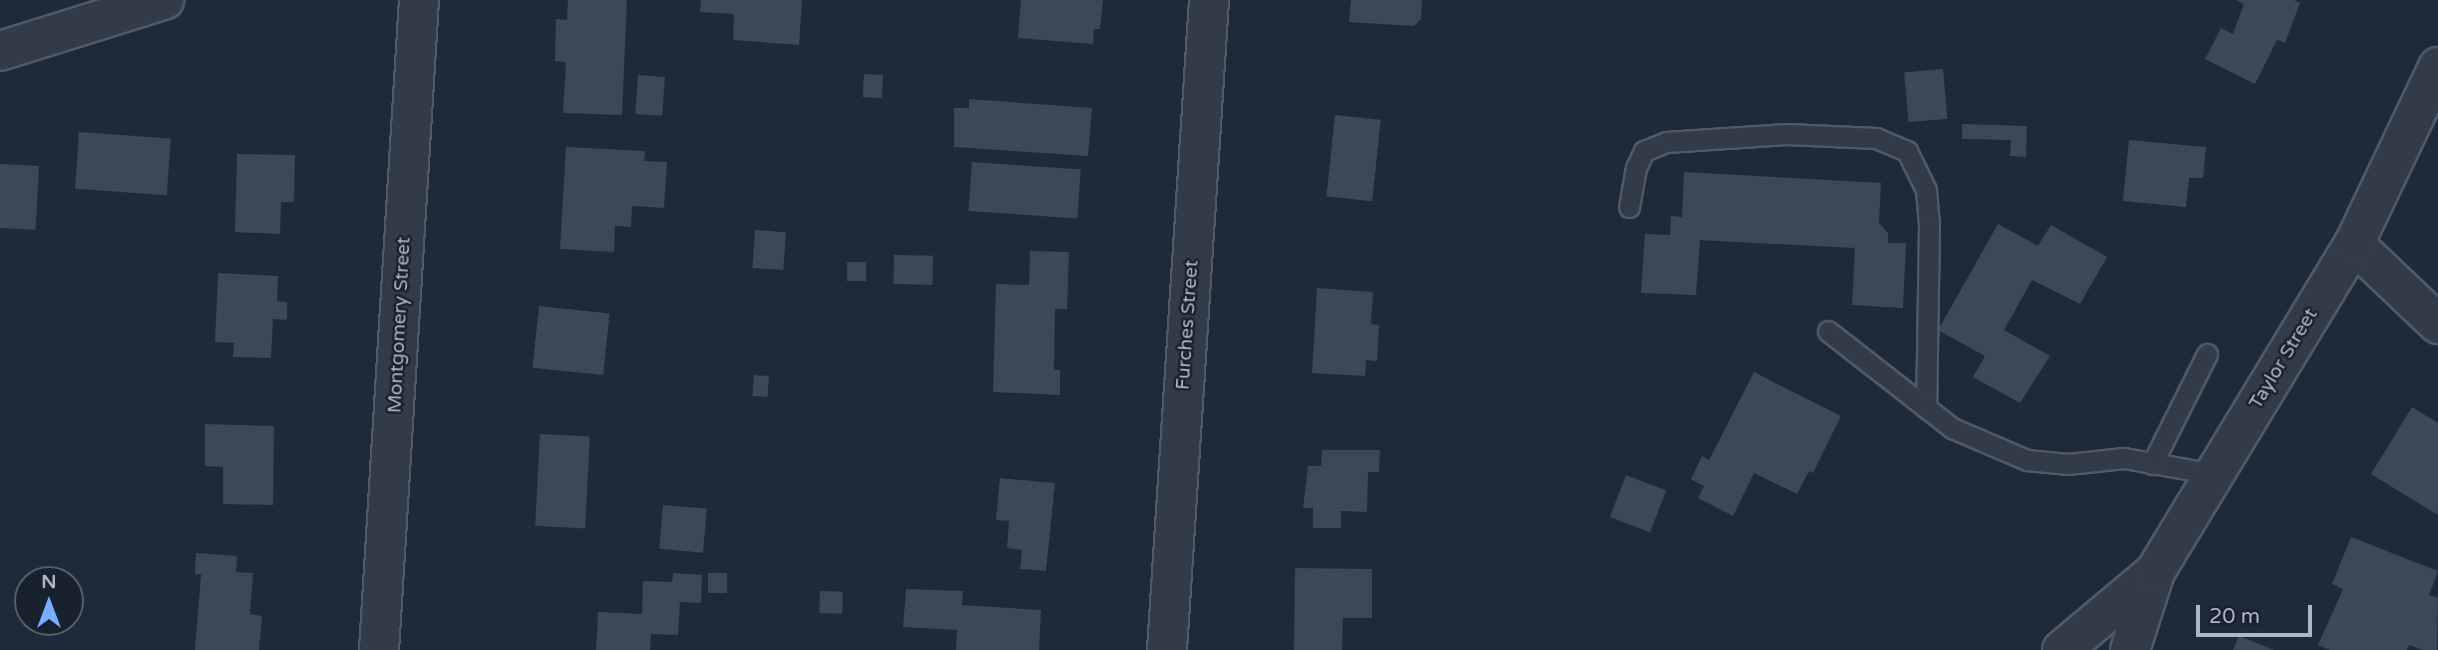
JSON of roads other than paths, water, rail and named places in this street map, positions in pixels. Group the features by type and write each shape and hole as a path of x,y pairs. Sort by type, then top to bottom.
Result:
{"street":[{"path":"0,51 164,0"},
{"name":"Montgomery Street","path":"379,650 419,0"},
{"name":"Furches Street","path":"1167,650 1209,0"},
{"name":"Taylor Street","path":"2130,650 2155,572 2354,244 2438,67"},
{"path":"2354,244 2438,324"},
{"path":"2062,650 2155,572"}],"lane":[{"path":"1629,206 1636,168 1644,151 1665,142 1787,134 1876,138 1907,151 1926,190 1929,225 1926,408"},
{"path":"1828,331 1952,428 2027,460 2068,464 2124,458 2214,474"},
{"path":"2152,464 2207,354"}]}
